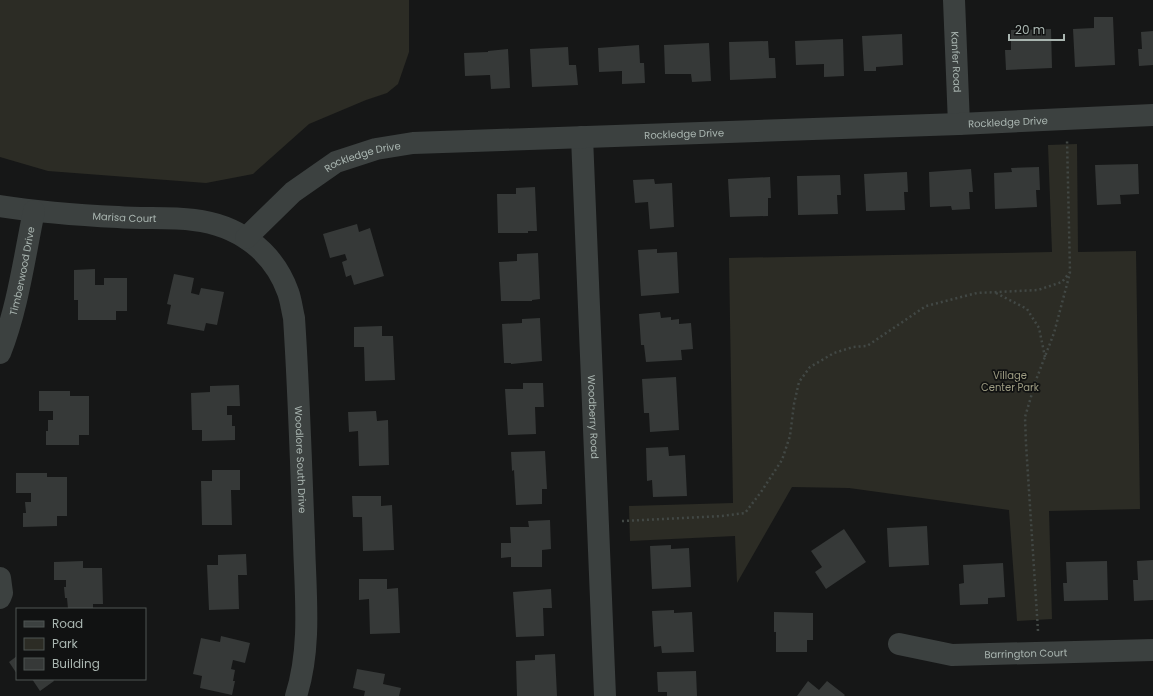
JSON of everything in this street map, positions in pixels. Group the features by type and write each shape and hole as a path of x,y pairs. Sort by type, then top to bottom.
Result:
{"street":[{"name":"Kanfer Road","path":"954,0 959,124"},
{"name":"Rockledge Drive","path":"246,238 293,192 336,162 376,149 413,143 959,124 1153,115"},
{"name":"Woodberry Road","path":"582,137 606,696"},
{"name":"Marisa Court","path":"0,206 34,211 117,217 194,220 225,228 246,238"},
{"name":"Timberwood Drive","path":"0,353 16,302 34,211"},
{"name":"Woodlore South Drive","path":"246,238 260,249 278,270 289,292 294,318 307,636 301,681 296,696"},
{"path":"0,578 2,593 0,598"},
{"name":"Barrington Court","path":"899,644 952,655 1153,650"}],"path":[{"path":"1038,631 1025,417 1036,380 1054,333 1070,272 1067,139"},
{"path":"622,521 722,516 745,513 782,460 790,436 794,404 799,382 810,367 834,353 853,347 866,346 926,306 978,293 1038,290 1062,282 1070,272"},
{"path":"995,292 1027,309 1039,328 1045,358"}],"green space":[{"path":"0,0 409,0 409,52 398,84 387,93 366,100 309,124 253,174 206,183 48,171 0,157"},
{"name":"Village Center Park","path":"1077,144 1078,252 1136,251 1140,509 1049,511 1052,619 1017,621 1009,510 849,488 792,487 737,583 735,536 630,541 629,506 733,503 729,258 1052,252 1048,145"}],"building":[{"path":"1094,17 1113,17 1115,65 1075,67 1073,29 1094,28"},
{"path":"1051,29 1052,68 1006,70 1005,50 1011,50 1011,30"},
{"path":"1153,31 1153,65 1139,66 1138,49 1142,49 1141,32"},
{"path":"902,34 903,65 876,67 876,71 864,71 862,36"},
{"path":"843,39 844,76 824,77 824,64 796,65 795,41"},
{"path":"768,41 769,58 775,58 776,78 730,80 729,42"},
{"path":"709,43 711,81 692,82 691,74 665,74 664,45"},
{"path":"639,45 640,63 644,63 645,83 622,84 622,71 599,72 598,48"},
{"path":"568,47 569,65 576,65 578,85 532,87 530,49"},
{"path":"508,49 510,88 491,89 490,75 465,76 464,53"},
{"path":"1138,164 1139,194 1120,195 1121,204 1097,205 1095,165"},
{"path":"1039,167 1040,190 1036,190 1037,207 995,209 994,173 1012,172 1011,168"},
{"path":"971,169 973,192 969,192 970,209 952,210 951,206 930,207 929,172"},
{"path":"907,172 908,192 904,192 905,210 866,211 864,174"},
{"path":"840,175 841,195 837,195 838,214 798,215 797,176"},
{"path":"770,177 771,198 768,198 768,216 730,217 728,179"},
{"path":"654,179 655,184 672,183 674,227 650,229 648,202 635,203 633,180"},
{"path":"535,187 537,231 528,231 528,233 498,233 497,194 516,194 516,188"},
{"path":"357,224 359,232 370,228 384,276 354,285 351,275 346,277 342,262 347,260 345,254 330,258 323,234"},
{"path":"657,249 657,253 677,252 679,293 641,296 638,250"},
{"path":"538,253 540,299 532,301 501,301 499,262 517,261 517,254"},
{"path":"95,269 95,285 104,285 104,278 127,278 127,311 116,311 116,320 78,320 78,300 74,300 74,270"},
{"path":"174,274 194,278 191,293 199,295 201,288 224,292 217,325 206,323 204,331 167,324 171,305 167,304"},
{"path":"660,312 661,318 671,317 671,320 679,319 679,324 691,323 693,349 681,350 682,360 646,362 644,345 641,345 639,314"},
{"path":"540,318 542,361 511,364 504,363 502,324 522,323 522,319"},
{"path":"382,326 382,336 393,336 395,380 365,381 364,347 354,347 354,327"},
{"path":"676,377 679,430 650,432 649,413 644,413 642,379"},
{"path":"523,383 543,383 544,407 535,407 536,434 508,435 505,389 523,389"},
{"path":"239,385 240,406 227,406 227,415 232,415 232,426 235,426 235,440 202,441 202,430 192,430 191,393 210,392 210,386"},
{"path":"39,391 70,391 70,396 89,396 89,435 79,435 79,445 46,445 48,420 53,420 53,411 39,411"},
{"path":"376,411 377,421 388,420 389,465 359,466 358,431 349,432 348,412"},
{"path":"668,447 669,456 685,455 687,496 653,497 652,480 647,481 646,448"},
{"path":"545,451 547,489 542,489 542,504 516,505 514,470 512,471 511,452"},
{"path":"212,470 240,470 240,490 231,490 232,525 202,525 201,481 212,481"},
{"path":"16,473 47,473 47,477 67,477 67,516 57,516 57,526 23,527 23,513 26,513 25,502 31,502 31,493 16,493"},
{"path":"352,496 381,496 381,506 392,505 394,550 363,551 362,517 353,517"},
{"path":"550,520 551,549 542,550 542,567 511,567 511,557 501,558 501,543 511,543 510,527 529,527 528,521"},
{"path":"927,526 929,565 889,567 887,528"},
{"path":"844,529 866,562 826,589 815,572 822,567 811,551"},
{"path":"671,545 671,549 689,548 691,587 652,589 650,546"},
{"path":"246,554 247,575 238,575 239,609 209,610 207,565 218,565 218,555"},
{"path":"1153,560 1153,600 1134,601 1133,580 1138,580 1137,561"},
{"path":"83,561 83,568 102,568 103,604 93,604 93,608 68,608 64,587 66,587 66,580 54,580 54,562"},
{"path":"1107,561 1108,600 1064,601 1063,583 1067,583 1066,562"},
{"path":"1003,563 1005,597 988,598 988,604 960,605 959,584 964,583 963,565"},
{"path":"359,579 387,579 387,589 398,588 400,633 370,634 369,599 359,600"},
{"path":"551,589 552,608 543,608 544,636 516,637 513,592"},
{"path":"674,610 674,613 692,612 694,652 662,653 661,646 654,647 652,611"},
{"path":"774,612 813,613 813,640 807,640 807,652 776,652"},
{"path":"221,636 250,643 245,663 233,660 231,669 235,670 233,681 235,681 232,695 200,688 202,676 193,674 201,638 220,642"},
{"path":"555,654 557,696 517,696 516,661 535,660 535,655"},
{"path":"16,657 16,672 9,662"},
{"path":"357,669 385,674 383,684 401,688 399,696 364,696 365,691 353,688"},
{"path":"696,671 697,696 667,696 667,692 658,692 657,672"},
{"path":"33,680 54,680 54,681 40,691"},
{"path":"808,681 819,690 827,681 845,695 797,696"}]}
